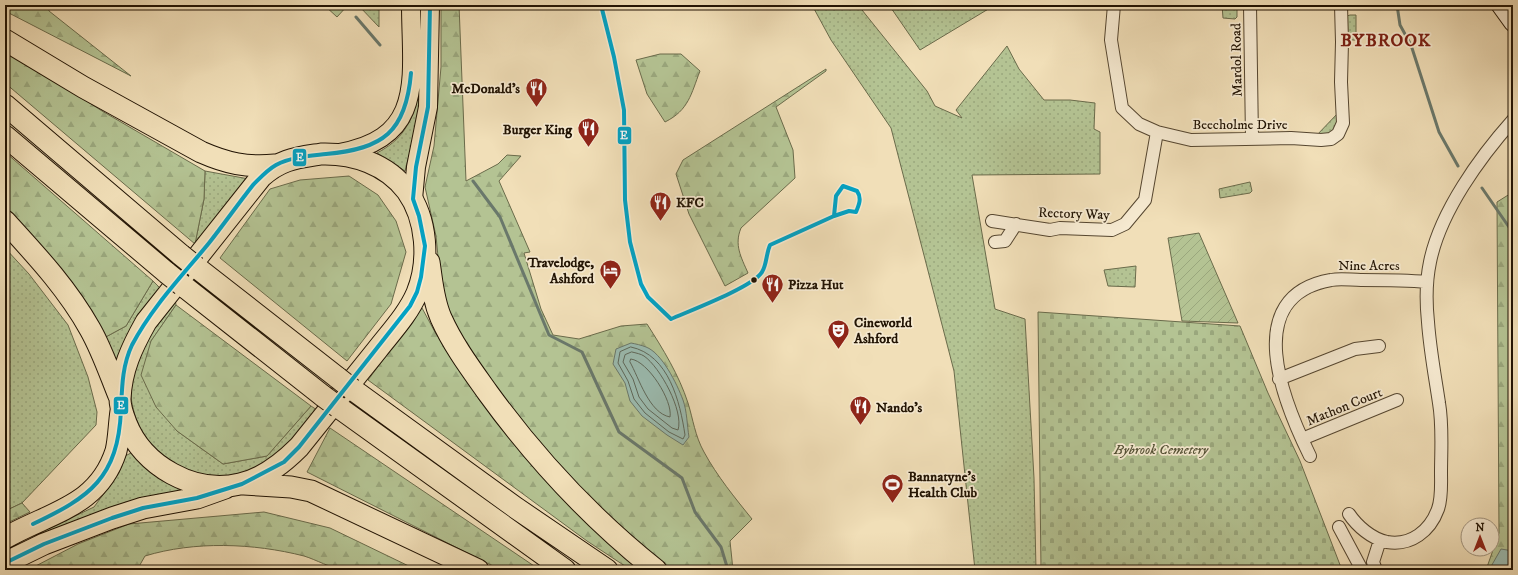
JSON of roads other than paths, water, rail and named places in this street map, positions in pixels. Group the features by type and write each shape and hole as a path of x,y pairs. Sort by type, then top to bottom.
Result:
{"highway":[{"path":"5,40 83,87 201,152 220,160 241,166 256,167 275,165 305,156 338,154 362,159 375,165 403,186 413,199 419,216 429,261 432,290 442,319 469,367 526,442 570,491 624,544 656,570"},
{"path":"5,106 189,261 345,383 516,508 607,570"},
{"path":"5,136 174,279 331,402 565,570"},
{"path":"5,538 66,509 90,492 103,480 116,449 124,370 132,347 146,322 250,190 275,165"},
{"path":"5,221 40,259 76,306 100,347 130,431 138,447 157,464 177,477 195,482 291,487 311,491 478,570"},
{"path":"5,563 44,544 112,518 143,508 197,498 237,485 284,462 299,447 410,306 417,292 421,277 425,246"}],"main road":[{"path":"338,154 359,150 385,137 400,121 407,108 411,74 411,5"},
{"path":"413,199 416,167 428,107 430,5"}],"street":[{"name":"Beecholme Drive","path":"1114,5 1111,40 1122,108 1139,124 1157,132 1191,140 1291,138 1321,140 1331,139 1338,134 1343,123 1340,82 1342,42 1340,5"},
{"name":"Mardol Road","path":"1250,5 1252,139"},
{"path":"1500,5 1513,23"},
{"path":"1350,514 1356,523 1380,540 1402,542 1422,533 1430,525 1438,508 1440,493 1441,432 1439,404 1433,376 1428,321 1428,282 1435,240 1441,226 1466,182 1496,139 1513,120"},
{"name":"Rectory Way","path":"992,221 1050,230 1060,228 1112,230 1125,224 1145,200 1157,132"},
{"path":"995,242 1006,241 1016,224"},
{"name":"Nine Acres","path":"1310,456 1279,379 1277,323 1280,313 1289,301 1299,293 1317,284 1344,278 1428,282"},
{"path":"1279,379 1355,348 1379,346"},
{"name":"Mathon Court","path":"1302,439 1397,400"},
{"path":"1339,527 1362,570"},
{"path":"1376,570 1373,562 1380,540"}],"water":[{"path":"631,343 644,346 652,350 663,362 673,378 683,400 686,413 689,437 683,445 642,416 630,401 625,383 613,364 616,349"},
{"path":"1501,549 1513,551 1513,570 1489,570 1496,557 1500,557"}],"waterway":[{"path":"1397,5 1400,25 1411,45 1439,132 1458,166"},
{"path":"356,17 380,45"},
{"path":"473,181 500,217 549,335 582,352 619,432 682,478 695,512 721,547 728,570"},
{"path":"1482,188 1511,230 1513,272"},
{"path":"1512,554 1513,535"}],"place":[{"name":"McDonald's","path":"536,108"},
{"name":"Burger King","path":"588,148"},
{"name":"KFC","path":"661,222"},
{"name":"Travelodge, Ashford","path":"610,290"},
{"name":"Pizza Hut","path":"772,304"},
{"name":"Cineworld Ashford","path":"839,350"},
{"name":"Nando's","path":"861,426"},
{"name":"Bannatyne's Health Club","path":"892,504"}],"district":[{"name":"BYBROOK","path":"1386,40"}],"park label":[{"name":"Bybrook Cemetery","path":"1161,449"}]}
